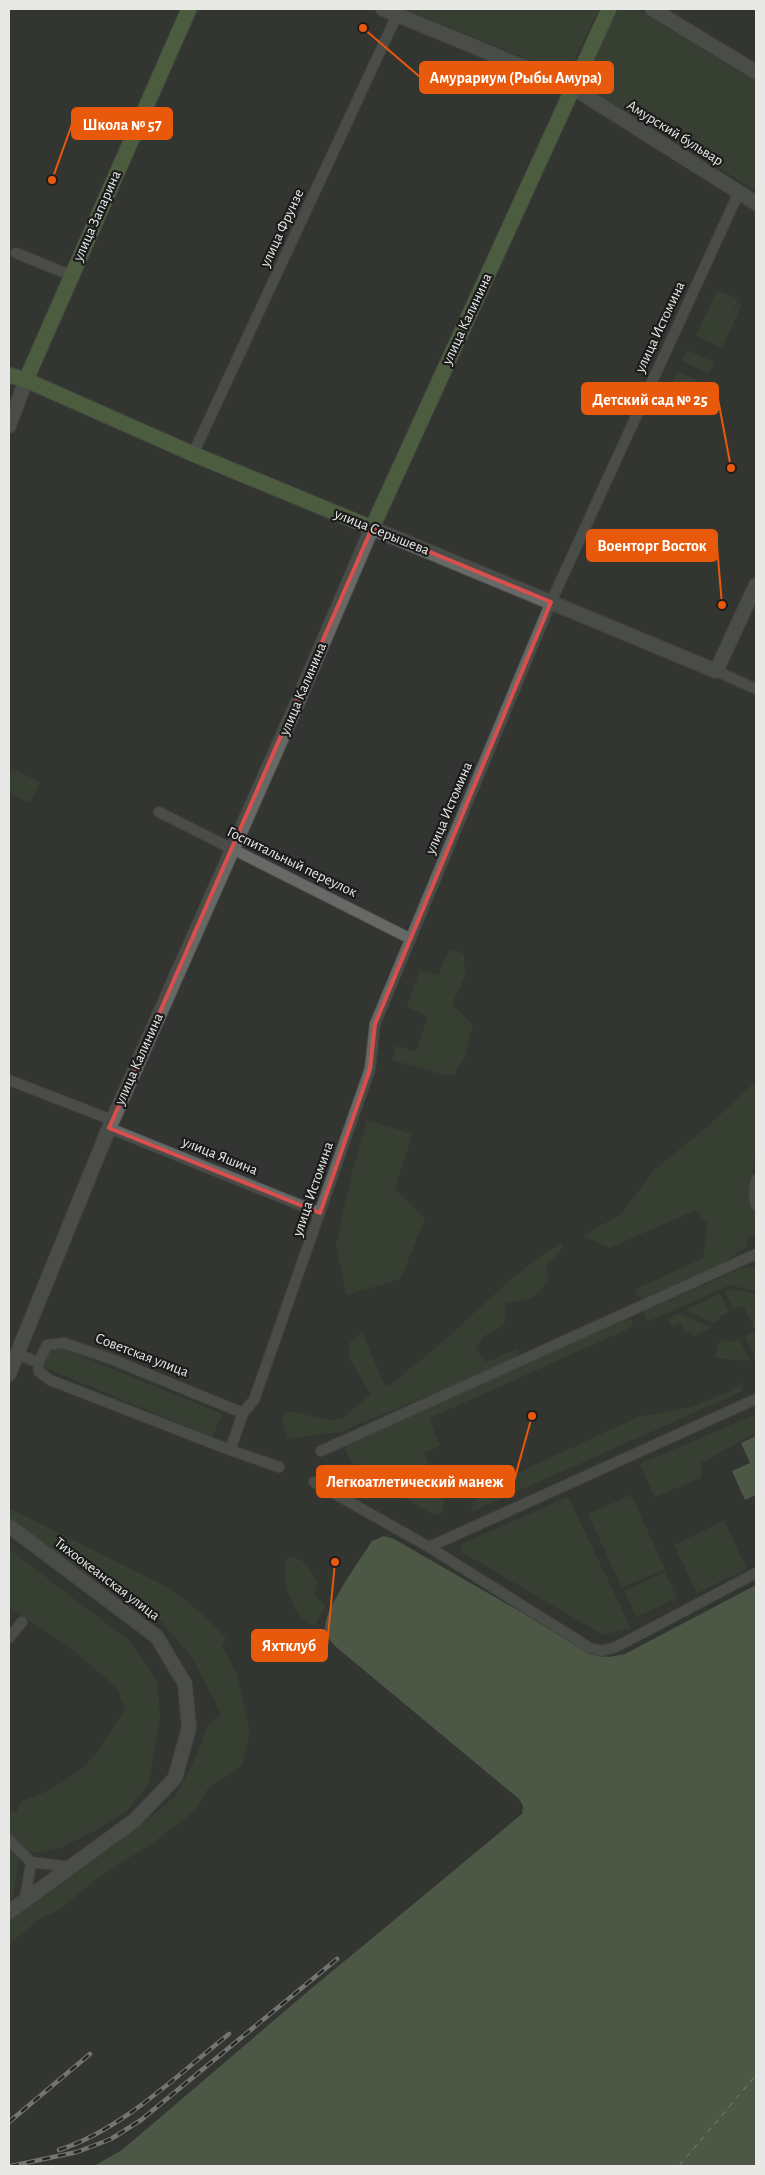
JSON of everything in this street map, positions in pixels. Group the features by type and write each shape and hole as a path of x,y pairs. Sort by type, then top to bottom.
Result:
{"main road":[{"name":"улица Запарина","path":"9,426 70,275 189,9"},
{"name":"Амурский бульвар","path":"383,9 572,87 756,203"},
{"name":"улица Калинина","path":"9,1374 13,1352 231,849 292,717 372,528 609,9"},
{"path":"652,9 756,72"},
{"name":"улица Серышева","path":"9,376 26,380 193,454 716,671"},
{"path":"716,671 756,586"},
{"name":"Тихоокеанская улица","path":"9,1526 157,1637 185,1684 189,1728 175,1778 135,1820 9,1912"}],"street":[{"name":"улица Фрунзе","path":"193,454 397,15"},
{"name":"улица Истомина","path":"230,1450 243,1413 254,1400 370,1070 375,1024 551,602 739,192"},
{"path":"16,252 70,275"},
{"name":"улица Серышева","path":"716,671 756,689"},
{"name":"Госпитальный переулок","path":"159,812 410,939"},
{"name":"улица Яшина","path":"9,1080 320,1213"},
{"path":"756,1180 754,1192 756,1205"},
{"path":"321,1452 756,1254"},
{"name":"Советская улица","path":"38,1363 47,1345 64,1343 111,1359 243,1413"},
{"path":"13,1352 38,1363 39,1372 50,1380 230,1450 279,1467"},
{"path":"429,1547 756,1400"},
{"path":"314,1482 429,1547 590,1648 602,1651 616,1647 756,1573"},
{"path":"9,1638 22,1622"},
{"path":"9,1840 31,1862 70,1867"},
{"path":"25,1900 31,1862"}],"highlighted area":[{"path":"372,528 551,602 375,1024 370,1069 320,1213 109,1128"}],"shaded area":[{"path":"406,9 599,9 567,76"},
{"path":"618,9 636,9 756,81 756,191 580,83"},
{"path":"717,290 738,299 724,332 738,302 742,304 722,348 696,336"},
{"path":"687,350 714,362 709,374 682,361"},
{"path":"677,371 705,384 698,400 670,387"},
{"path":"12,769 40,782 30,803 9,793 9,777"},
{"path":"449,949 464,954 465,976 452,1004 473,1025 465,1057 454,1075 444,1075 392,1060 396,1046 416,1051 428,1016 407,1007 420,970 438,975"},
{"path":"756,1081 756,1139 753,1173 756,1188 756,1234 746,1238 748,1246 724,1262 641,1299 634,1290 703,1258 707,1224 696,1210 609,1248 583,1236 621,1214 654,1170 707,1127"},
{"path":"367,1120 412,1134 395,1189 425,1218 401,1279 346,1295 336,1244 352,1173"},
{"path":"562,1242 563,1248 547,1265 549,1281 533,1298 506,1303 504,1325 484,1336 475,1348 486,1362 518,1349 517,1359 340,1432 287,1439 282,1420 286,1411 333,1420 342,1418 371,1394 348,1357 350,1342 362,1333 385,1386 393,1383 432,1351 527,1266"},
{"path":"756,1266 756,1291 730,1285 647,1322 643,1312 740,1269"},
{"path":"732,1289 756,1294 756,1360 745,1336 755,1331 743,1305 733,1309 725,1292"},
{"path":"720,1294 729,1312 719,1317 720,1320 714,1323 685,1310"},
{"path":"680,1313 712,1328 693,1336 691,1332 686,1334 681,1323 672,1327 668,1318"},
{"path":"631,1319 633,1324 628,1329 432,1417 430,1422 440,1445 424,1453 445,1501 442,1513 434,1515 355,1468 344,1448 361,1438"},
{"path":"739,1338 750,1361 714,1358 721,1339 730,1342"},
{"path":"52,1344 222,1414 212,1437 43,1367"},
{"path":"742,1383 741,1392 471,1512 474,1501 500,1481 638,1417 691,1407 728,1392"},
{"path":"756,1414 756,1433 701,1463 701,1478 655,1497 640,1464"},
{"path":"756,1436 756,1495 745,1500 732,1471 750,1463 741,1443"},
{"path":"631,1495 665,1569 622,1588 588,1514"},
{"path":"568,1497 631,1628 603,1635 460,1551 461,1544"},
{"path":"9,1508 169,1588 202,1613 226,1638 222,1646 237,1673 250,1733 242,1766 208,1788 196,1810 158,1839 91,1883 61,1909 41,1918 9,1944 9,1920 58,1880 147,1820 176,1796 194,1761 207,1727 221,1714 193,1659 154,1613 93,1578 9,1518"},
{"path":"724,1521 747,1569 697,1593 674,1545"},
{"path":"384,1536 394,1539 594,1654 609,1657 625,1654 756,1585 756,2166 94,2166 122,2150 306,1993 522,1814 523,1806 519,1799 335,1646 326,1634 326,1620 336,1597 372,1541"},
{"path":"9,1549 131,1642 157,1680 160,1717 149,1783 128,1810 98,1829 63,1847 40,1853 19,1850 14,1896 9,1900 9,1810 16,1813 21,1801 60,1784 78,1771 93,1757 125,1709 116,1687 67,1645 9,1607"},
{"path":"291,1557 300,1560 310,1569 318,1582 314,1595 326,1606 314,1626 301,1617 287,1590 284,1567 285,1560"},
{"path":"665,1572 677,1598 636,1617 624,1591"}],"ferry route":[{"path":"679,2166 756,2075"}],"railway":[{"path":"11,2166 77,2152 111,2139 141,2120 337,1959"},
{"path":"59,2150 83,2141 127,2115 169,2084 229,2034"},
{"path":"9,2122 90,2054"}],"place":[{"name":"Амурариум (Рыбы Амура)","path":"363,28"},
{"name":"Школа № 57","path":"52,180"},
{"name":"Детский сад № 25","path":"731,468"},
{"name":"Военторг Восток","path":"722,605"},
{"name":"Легкоатлетический манеж","path":"532,1416"},
{"name":"Яхтклуб","path":"335,1562"}]}
